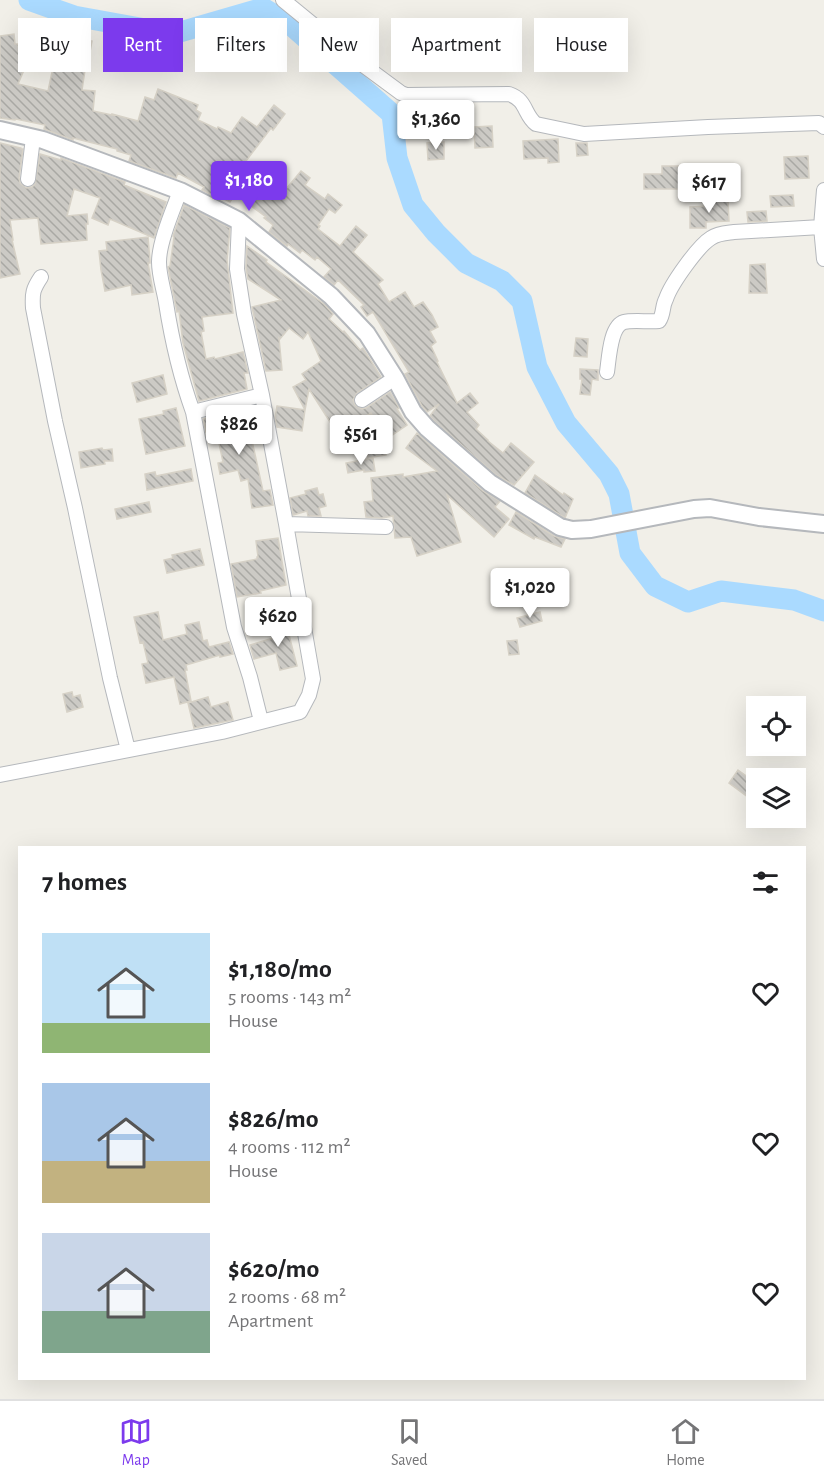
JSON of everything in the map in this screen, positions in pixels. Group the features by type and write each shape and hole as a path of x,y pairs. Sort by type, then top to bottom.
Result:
{"street":[{"path":"282,0 356,59 406,95 509,94 521,101 536,124 584,134 819,123 824,127"},
{"path":"0,130 42,140 180,191 240,221 331,296 367,334 420,421 490,483 560,527 572,530 591,529 694,508 710,508 759,517 824,524"},
{"path":"28,179 33,138"},
{"path":"824,190 821,227 824,260"},
{"path":"180,191 165,234 159,261 172,342 192,412 234,627 261,721"},
{"path":"0,776 222,732 300,712 309,695 313,679 237,269 240,221"},
{"path":"607,372 614,332 618,326 624,322 659,321 666,298 673,285 696,252 712,237 734,232 821,227"},
{"path":"41,277 34,288 33,308 110,678 128,750"},
{"path":"362,400 395,378"},
{"path":"192,412 262,395"},
{"path":"286,524 386,527"}],"building":[{"path":"14,34 15,44 18,44 18,72 23,72 18,84 48,91 52,72 85,72 82,90 95,91 93,111 138,121 145,97 154,100 158,89 198,105 196,110 201,113 198,120 231,133 242,117 257,127 274,105 285,114 273,130 271,128 240,169 258,180 264,172 286,189 301,171 310,178 305,185 325,199 328,194 342,205 335,213 329,209 318,225 320,226 318,229 340,246 356,226 367,235 353,252 383,280 378,284 389,302 405,292 414,307 423,302 438,327 430,331 436,342 431,346 457,403 470,393 478,403 467,412 479,425 476,429 503,453 511,443 534,462 514,485 496,475 434,421 430,416 439,404 427,412 422,406 405,374 409,372 373,312 367,316 361,307 364,305 338,280 334,285 324,277 331,269 317,257 315,260 302,250 300,253 269,232 273,225 264,218 266,217 235,194 230,202 202,190 204,187 178,173 176,178 129,161 131,155 117,151 117,149 73,138 73,140 44,129 45,125 0,118 0,36"},
{"path":"492,126 493,147 475,148 474,127"},
{"path":"558,139 559,162 548,163 548,158 524,159 523,141"},
{"path":"444,142 444,159 428,160 427,143"},
{"path":"0,143 23,149 19,178 20,183 26,188 35,184 40,154 61,160 61,158 125,182 124,185 166,202 154,238 110,219 108,225 92,218 100,198 74,189 67,216 87,214 87,240 41,244 38,218 10,220 20,274 0,278"},
{"path":"576,143 587,143 588,155 577,156"},
{"path":"808,156 809,178 785,179 784,157"},
{"path":"662,166 690,166 690,183 683,183 683,189 644,189 644,174 662,174"},
{"path":"793,195 794,206 771,207 770,196"},
{"path":"728,200 729,221 706,222 706,228 690,228 690,207 709,206 709,201"},
{"path":"184,205 230,228 227,260 233,313 202,317 204,331 201,332 206,359 243,352 248,373 244,373 247,389 199,401 183,343 179,311 177,312 168,267 170,266 173,236"},
{"path":"766,211 767,221 748,222 747,212"},
{"path":"148,237 150,263 148,263 153,292 132,295 131,285 105,291 99,251 107,250 106,242"},
{"path":"247,246 324,304 333,314 329,319 344,331 360,350 363,348 381,377 357,393 353,400 355,405 362,409 366,408 390,392 407,425 391,436 379,418 375,420 371,413 337,433 309,389 305,410 293,387 306,380 302,374 321,361 308,332 303,339 289,328 279,338 282,370 266,371 252,307 281,300 248,279"},
{"path":"765,264 767,293 749,293 750,265"},
{"path":"576,338 588,339 587,357 574,356"},
{"path":"580,369 598,370 598,380 592,379 590,395 580,394 582,379 580,379"},
{"path":"163,375 167,394 137,402 132,383"},
{"path":"277,406 305,410 302,431 277,427 275,418"},
{"path":"176,408 185,446 146,454 139,419 164,414 163,411"},
{"path":"230,412 234,430 249,427 263,491 270,490 273,505 252,508 248,479 241,481 238,470 220,474 218,463 223,462 216,429 206,432 203,419"},
{"path":"417,433 483,491 500,501 495,507 509,519 494,537 447,495 461,542 417,556 411,537 395,538 393,516 366,517 364,502 373,501 371,478 403,474 403,477 437,471 406,448"},
{"path":"384,443 386,455 368,458 366,446"},
{"path":"102,448 103,450 112,449 113,461 104,461 105,464 81,468 79,452"},
{"path":"373,458 375,471 364,472 364,470 348,473 346,463"},
{"path":"191,469 193,481 147,490 145,474 155,472 156,476"},
{"path":"535,475 563,495 564,493 573,499 565,518 525,493"},
{"path":"317,488 319,495 323,494 326,506 319,508 321,516 308,516 307,511 293,515 290,498 306,494 305,491"},
{"path":"149,502 151,512 117,519 115,509"},
{"path":"516,512 554,536 565,539 561,547 535,537 534,539 509,525"},
{"path":"278,538 286,585 260,591 261,593 237,597 231,564 257,559 256,541"},
{"path":"200,549 204,565 167,573 164,560 173,558 172,555"},
{"path":"158,612 163,640 187,634 185,625 199,622 203,641 207,640 209,647 229,642 233,654 220,657 220,655 186,665 191,701 180,704 174,677 146,683 142,664 148,663 143,642 140,643 134,617"},
{"path":"540,612 542,621 520,627 517,618"},
{"path":"289,621 291,630 288,631 297,666 280,670 276,653 254,659 250,645 280,636 277,625"},
{"path":"517,640 519,654 509,655 507,641"},
{"path":"72,692 73,697 80,695 83,707 67,712 63,694"},
{"path":"208,697 211,707 228,702 233,720 194,728 188,703"},
{"path":"738,770 746,776 746,796 729,783"}],"waterway":[{"path":"29,0 74,16 173,34 263,8 291,25 392,114 397,158 413,205 436,233 466,263 502,281 522,301 537,367 566,423 609,474 619,494 630,553 655,586 688,602 721,591 794,600 824,611"}]}
